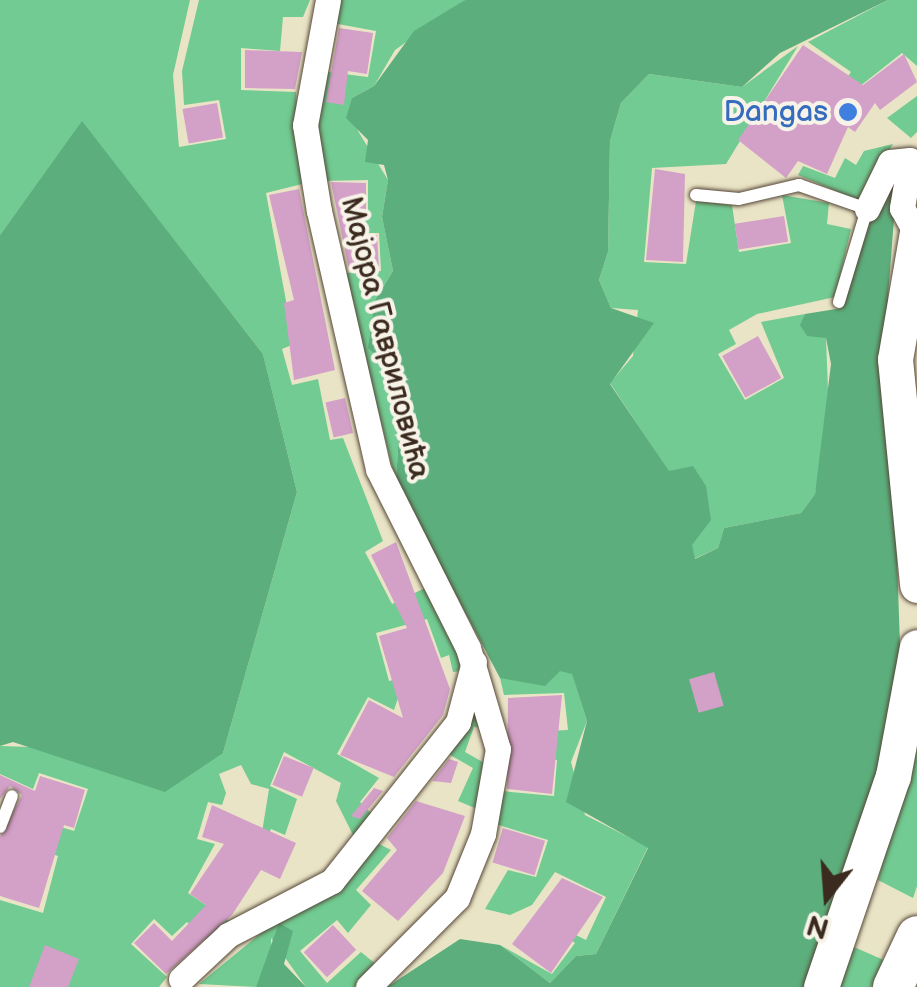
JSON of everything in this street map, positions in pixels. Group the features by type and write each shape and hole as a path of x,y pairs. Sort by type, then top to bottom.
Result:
{"main road":[{"path":"893,987 917,936"}],"street":[{"name":"Мајора Гавриловића","path":"328,0 305,125 319,210 378,469 474,662 498,748 483,834 435,928 368,987"},
{"path":"867,209 890,162 910,160 902,208 917,232 895,359 917,585"},
{"path":"822,987 894,776 917,647"},
{"path":"181,979 228,934 332,881 458,722 474,662"}],"lane":[{"path":"696,195 739,199 799,186 867,209 839,302"},
{"path":"0,827 12,796"}],"green space":[{"path":"0,0 190,0 173,75 179,147 226,139 219,100 184,105 182,71 199,0 310,0 303,17 283,17 280,51 241,48 241,90 296,92 302,184 266,193 294,344 282,349 292,385 318,379 330,440 343,438 383,541 365,552 392,604 427,587 468,670 453,672 449,655 441,658 427,619 376,633 389,681 405,677 394,710 368,697 337,754 379,778 360,802 372,814 354,837 336,801 341,783 284,752 270,786 297,799 285,835 271,829 258,857 269,789 251,784 241,765 219,774 226,793 222,805 208,802 197,839 215,844 188,893 231,922 206,941 187,922 172,936 154,919 131,944 167,977 159,987 0,987 0,900 43,913 58,856 19,843 31,818 74,831 88,789 39,773 33,789 0,774 0,746 223,753 297,492 263,354 82,122 0,235"},
{"path":"335,0 465,0 395,50 374,86 352,98 358,131 388,180 382,217 393,271 375,300 379,360 402,379 396,482 344,273 381,271 379,233 358,233 358,218 368,217 368,180 320,181 314,131 319,71 368,77 376,31 327,22"},
{"path":"465,0 888,0 780,53 742,87 649,74 621,103 610,141 608,252 599,280 611,308 654,323 610,384 669,471 693,466 706,486 711,520 692,545 695,559 718,548 724,528 801,513 815,494 831,364 826,338 807,336 800,325 805,314 842,308 879,194 897,179 888,297 901,674 890,738 807,987 387,987 460,939 500,945 550,983 576,956 596,954 648,848 566,802 587,721 572,674 560,671 545,686 500,678 396,482 402,379 368,348 375,300 393,271 382,217 388,180 384,165 365,162 368,140 346,118 352,98 374,86 414,31"},
{"path":"888,0 917,0 917,66 902,53 850,94 841,87 851,72 808,42"},
{"path":"798,46 726,164 652,168 644,262 686,264 696,201 732,205 739,252 791,243 782,195 829,203 827,224 851,229 835,297 757,314 729,330 736,344 718,354 745,400 784,378 761,322 805,314 801,325 826,338 829,416 815,494 801,513 724,528 718,548 694,559 669,472 610,383 633,356 638,310 611,308 599,280 608,252 610,141 621,103 649,74 742,87"},
{"path":"917,96 917,132 911,138 887,118"},
{"path":"82,121 263,354 297,492 223,753 165,792 13,742 0,746 0,235"},
{"path":"893,144 860,201 798,175 803,166 835,178 845,158 856,165 864,151"},
{"path":"560,670 572,673 587,721 571,762 585,815 648,847 596,954 576,956 550,983 500,945 552,974 575,943 541,918 586,940 606,897 555,872 532,905 510,915 485,909 508,870 536,877 548,840 495,824 501,791 554,796 557,760 530,756 529,732 568,730 564,693 504,695 500,678"},
{"path":"478,712 491,729 474,727 465,752 488,765 477,809 458,801 473,768 445,752"},
{"path":"917,738 917,886 913,898 878,880"},
{"path":"373,841 391,850 356,890 371,905 348,933 337,920 300,951 327,983 361,952 377,965 357,987 306,987 271,938 272,961 256,987 199,984"},
{"path":"279,923 293,931 284,964 306,987 256,987"},
{"path":"854,947 886,961 872,987 836,987"}],"building":[{"path":"339,28 373,33 367,74 348,71 344,105 326,102"},
{"path":"803,45 863,85 904,54 917,82 880,110 875,103 855,132 848,127 827,174 798,161 786,178 738,140"},
{"path":"245,50 302,52 295,89 245,88"},
{"path":"217,103 223,137 189,144 183,109"},
{"path":"655,169 685,174 683,262 646,260"},
{"path":"331,182 366,183 366,236 377,235 379,269 349,270"},
{"path":"299,189 335,370 294,380 284,303 294,300 269,195"},
{"path":"784,216 788,242 739,250 735,224"},
{"path":"758,336 781,378 745,398 722,356"},
{"path":"345,398 353,433 334,438 326,402"},
{"path":"396,542 450,689 443,715 394,777 340,755 369,700 403,718 379,636 407,628 371,555"},
{"path":"714,672 724,706 699,713 689,679"},
{"path":"562,695 552,794 507,789 508,698"},
{"path":"284,756 314,768 302,797 272,785"},
{"path":"449,759 458,762 451,783 432,781"},
{"path":"0,775 35,791 40,776 85,790 74,828 64,825 39,908 0,896 0,837 22,795 10,786 0,799"},
{"path":"374,788 383,791 360,819 351,816"},
{"path":"416,801 465,816 443,873 398,921 362,891 397,850 387,838"},
{"path":"212,805 296,843 280,879 261,870 232,915 166,974 134,943 154,923 172,941 206,905 190,894 224,844 202,837"},
{"path":"503,828 545,841 535,875 492,862"},
{"path":"562,878 603,897 551,973 512,944"},
{"path":"333,925 356,950 327,977 304,952"},
{"path":"45,945 79,959 68,987 29,987"}],"place":[{"name":"Dangas","path":"848,112"}]}
